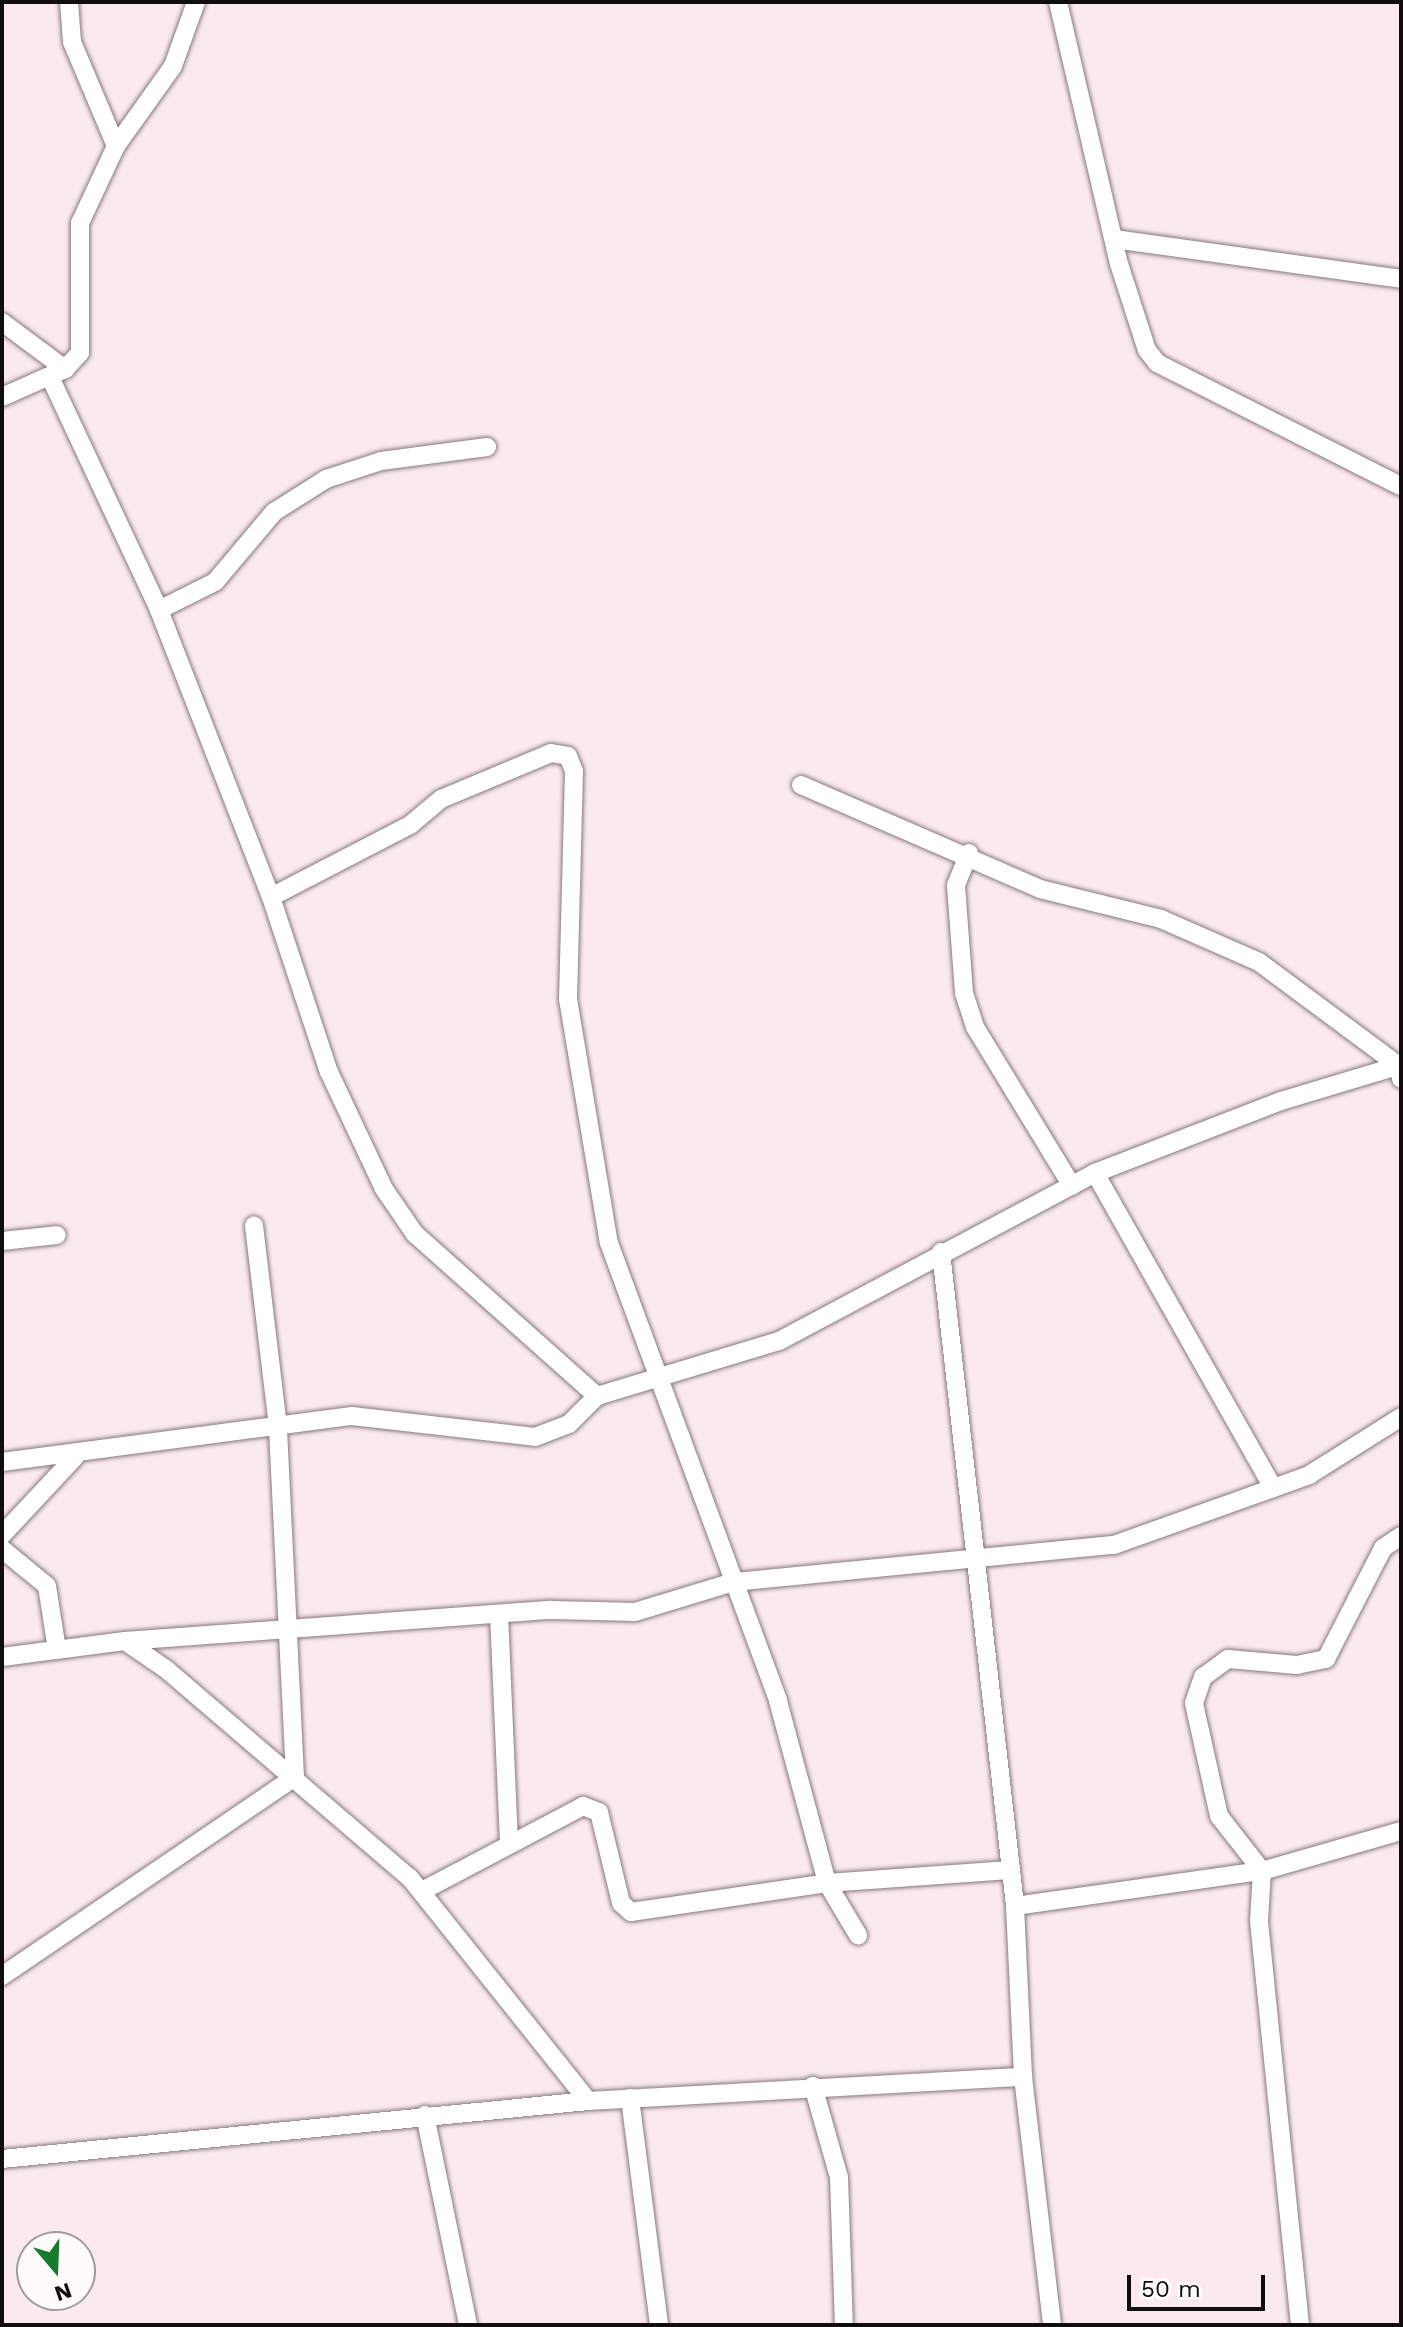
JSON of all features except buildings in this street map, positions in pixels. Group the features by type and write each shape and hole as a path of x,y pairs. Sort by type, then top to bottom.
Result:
{"street":[{"path":"69,2 72,42 116,146"},
{"path":"2,397 58,373 85,337 80,223 116,146 173,66 196,2"},
{"path":"1058,2 1114,239 1157,363 1401,486"},
{"path":"1114,239 1401,279"},
{"path":"2,322 58,373 159,610 271,897 329,1072 394,1206 415,1234 597,1396"},
{"path":"159,610 215,582 274,512 326,479 381,461 487,447"},
{"path":"271,897 410,825 441,799 551,753 568,756 574,771 564,929 581,1092 609,1243 778,1701 827,1883 858,1935"},
{"path":"801,785 969,853 1040,889 1161,919 1259,962 1400,1070"},
{"path":"969,853 956,886 964,993 975,1027 1072,1186"},
{"path":"2,1462 75,1457 352,1416 535,1437 569,1424 597,1396 660,1382 779,1341 941,1252 1095,1173 1281,1101 1400,1070"},
{"path":"1095,1173 1271,1484"},
{"path":"254,1225 278,1427 295,1777"},
{"path":"2,1241 57,1235"},
{"path":"941,1252 1015,1906 1023,2077 1052,2325"},
{"path":"2,1657 125,1641 290,1626 499,1614 635,1612 734,1582 977,1555 1114,1545 1271,1484 1329,1466 1401,1417"},
{"path":"2,1535 75,1457"},
{"path":"1300,2325 1259,1921 1262,1871 1219,1816 1196,1729 1199,1684 1228,1659 1322,1662 1339,1625 1360,1604 1383,1548 1401,1536"},
{"path":"2,1549 47,1586 57,1650"},
{"path":"499,1614 509,1839"},
{"path":"125,1641 295,1777 422,1891 588,2101"},
{"path":"2,1976 295,1777"},
{"path":"422,1891 509,1839 572,1807 592,1807 603,1822 621,1903 631,1912 827,1883 1010,1870"},
{"path":"1015,1906 1262,1871 1401,1831"},
{"path":"2,2159 588,2101 813,2086 1023,2077"},
{"path":"813,2086 839,2177 844,2325"},
{"path":"630,2098 659,2325"},
{"path":"425,2115 468,2325"}]}
